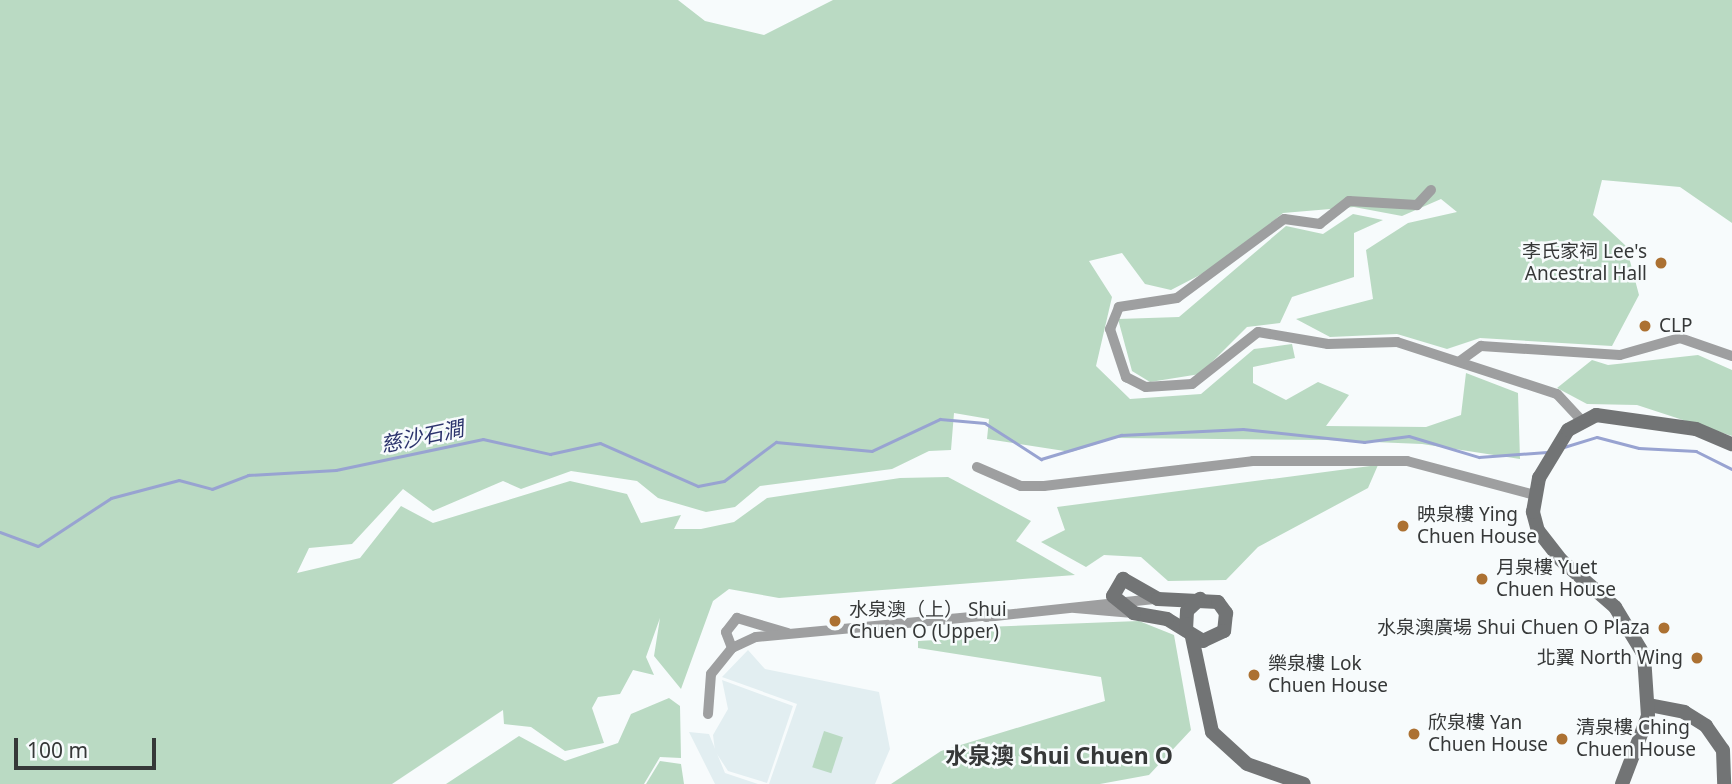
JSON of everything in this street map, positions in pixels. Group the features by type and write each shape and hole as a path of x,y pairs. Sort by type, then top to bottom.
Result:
{"street":[{"path":"1431,190 1417,205 1349,201 1323,223 1284,219 1177,298 1119,307 1110,328 1126,377 1146,387 1199,381 1238,341 1263,331 1328,344 1401,343 1557,394 1581,420"},
{"path":"1461,361 1481,346 1620,355 1680,338 1732,356"},
{"path":"1622,784 1642,742 1649,705 1646,665 1633,631 1548,546 1535,524 1535,495 1539,478 1562,437 1581,420 1629,415 1732,444"},
{"path":"977,467 1021,486 1044,486 1253,461 1380,460 1426,465 1535,495"},
{"path":"1158,599 1123,579 1113,587 1116,599 1134,612 1214,640"},
{"path":"708,714 711,674 732,649 756,637 1075,608 1116,599 1200,599 1218,602 1226,613 1226,627 1214,640 1201,686"},
{"path":"1200,599 1186,611 1206,720 1220,742 1247,764 1304,784"},
{"path":"1075,608 1134,612"},
{"path":"732,649 726,632 737,618 788,633"},
{"path":"1649,705 1684,712 1706,726 1723,750 1724,784"}],"shaded area":[{"path":"748,650 765,669 879,692 890,749 875,784 769,784 797,704 722,677"},
{"path":"722,680 793,706 767,783 728,771 715,751 713,735 728,709"},
{"path":"689,732 709,734 725,773 758,784 715,784"}],"green space":[{"path":"0,0 678,0 705,21 764,35 833,0 1732,0 1732,223 1680,187 1602,180 1593,215 1626,246 1639,295 1612,346 1480,338 1447,349 1397,334 1330,337 1296,319 1373,299 1366,250 1408,223 1457,212 1441,199 1402,216 1354,207 1283,213 1223,263 1171,290 1145,284 1122,253 1089,261 1112,297 1096,366 1130,399 1201,394 1254,349 1292,344 1295,358 1253,367 1253,383 1286,400 1318,382 1349,395 1326,426 1426,427 1461,415 1466,373 1518,393 1520,459 1422,444 1326,440 1116,438 1071,452 987,439 989,419 954,413 951,450 929,451 892,469 760,486 735,507 706,512 658,498 637,481 571,471 521,489 503,481 433,511 403,489 352,544 309,548 297,573 360,558 401,506 433,523 570,481 627,494 641,523 681,515 674,529 701,529 734,522 767,498 900,478 948,477 1031,521 1016,541 1075,575 779,598 729,589 713,601 681,689 654,656 660,618 646,657 654,675 633,670 620,694 598,697 592,708 604,743 565,751 531,727 504,724 503,710 392,784 0,784"},
{"path":"1353,214 1383,220 1354,233 1354,277 1292,297 1280,323 1247,327 1200,374 1150,382 1132,371 1118,319 1179,317 1286,226 1323,234"},
{"path":"1698,355 1732,370 1732,436 1637,405 1587,404 1557,388 1592,360 1608,365"},
{"path":"1378,465 1368,488 1258,547 1226,580 1168,581 1141,557 1104,555 1086,567 1041,542 1065,530 1057,507"},
{"path":"1139,621 1174,635 1191,730 1149,775 1100,784 891,784 941,751 1105,701 1101,677 918,648 918,641 954,639 984,627"},
{"path":"669,698 680,706 681,758 660,757 644,784 446,784 519,736 565,761 618,743 631,714"},
{"path":"824,731 843,737 831,773 812,767"},
{"path":"660,761 681,764 684,784 646,784"}],"waterway":[{"name":"慈沙石澗","path":"0,532 38,546 111,498 179,480 212,489 248,475 336,470 483,439 550,454 600,443 698,486 724,481 776,442 872,451 940,419 985,423 1041,459 1121,435 1243,429 1364,442 1409,436 1479,457 1547,452"},
{"path":"1564,447 1597,437 1639,448 1696,451 1732,469"}],"place":[{"name":"李氏家祠 Lee's Ancestral Hall","path":"1661,263"},
{"name":"CLP","path":"1645,326"},
{"name":"映泉樓 Ying Chuen House","path":"1403,526"},
{"name":"月泉樓 Yuet Chuen House","path":"1482,579"},
{"name":"水泉澳（上） Shui Chuen O (Upper)","path":"835,621"},
{"name":"水泉澳廣場 Shui Chuen O Plaza","path":"1664,628"},
{"name":"北翼 North Wing","path":"1697,658"},
{"name":"樂泉樓 Lok Chuen House","path":"1254,675"},
{"name":"欣泉樓 Yan Chuen House","path":"1414,734"},
{"name":"清泉樓 Ching Chuen House","path":"1562,739"}],"district":[{"name":"水泉澳 Shui Chuen O","path":"1059,755"}]}
